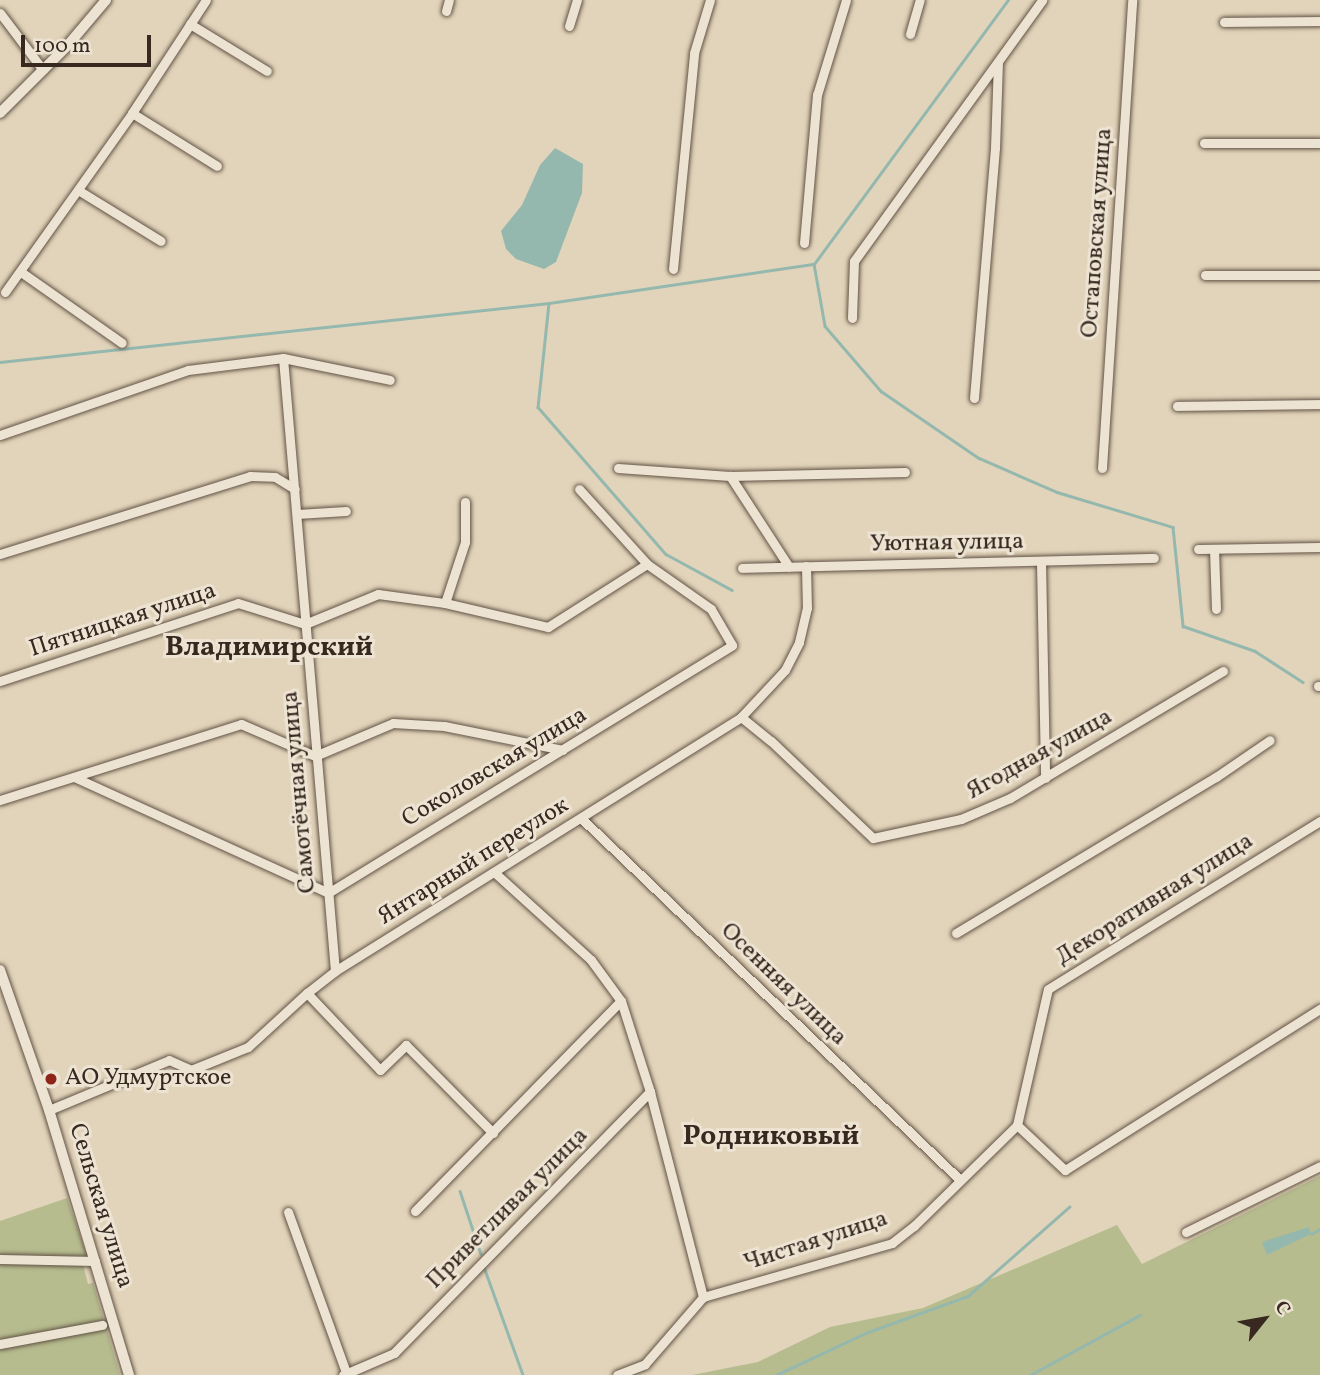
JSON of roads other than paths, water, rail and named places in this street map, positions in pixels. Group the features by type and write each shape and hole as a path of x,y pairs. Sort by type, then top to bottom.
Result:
{"street":[{"path":"0,113 106,0"},
{"path":"5,292 132,113 206,0"},
{"path":"446,11 449,0"},
{"path":"569,26 577,0"},
{"path":"673,269 695,53 710,0"},
{"path":"804,243 817,95 846,0"},
{"path":"910,34 920,0"},
{"path":"852,318 854,261 1042,0"},
{"name":"Остаповская улица","path":"1102,468 1132,0"},
{"path":"0,13 43,70"},
{"path":"1224,22 1320,21"},
{"path":"190,24 267,71"},
{"path":"974,398 995,148 998,61"},
{"path":"132,113 217,166"},
{"path":"1204,143 1320,143"},
{"path":"78,191 161,242"},
{"path":"21,272 122,343"},
{"path":"1205,275 1320,275"},
{"path":"0,435 188,370 283,358 390,380"},
{"name":"Самотёчная улица","path":"283,358 335,971"},
{"path":"1177,406 1320,404"},
{"path":"618,468 730,476 905,472"},
{"path":"0,554 250,476 275,477 295,489"},
{"path":"730,476 789,567"},
{"name":"Соколовская улица","path":"328,893 732,645 711,609 648,564 579,489"},
{"path":"444,603 465,542 466,502"},
{"path":"297,514 346,512"},
{"path":"1198,549 1320,547"},
{"path":"1214,548 1216,609"},
{"name":"Уютная улица","path":"742,568 1154,558"},
{"path":"1041,562 1045,778"},
{"path":"304,624 378,594 444,603 548,627 648,564"},
{"name":"Янтарный переулок","path":"49,1110 169,1060 191,1070 248,1047 335,971 741,717 785,670 799,642 807,608 806,566"},
{"name":"Пятницкая улица","path":"0,681 238,603 304,624"},
{"name":"Ягодная улица","path":"741,717 771,741 873,838 961,819 1010,798 1223,671"},
{"path":"0,800 241,724 315,756 393,723 444,726 563,750"},
{"path":"956,933 1216,777 1270,740"},
{"path":"74,777 328,893"},
{"name":"Осенняя улица","path":"581,818 959,1179"},
{"name":"Декоративная улица","path":"1017,1125 1048,989 1320,821"},
{"path":"494,872 591,960 621,1001 650,1092 703,1297 645,1364 617,1375"},
{"name":"Сельская улица","path":"0,970 49,1110 129,1375"},
{"path":"307,993 380,1070 406,1045 493,1133"},
{"path":"415,1211 621,1001"},
{"path":"1017,1125 1065,1170 1320,1009"},
{"name":"Приветливая улица","path":"345,1374 394,1353 650,1092"},
{"name":"Чистая улица","path":"703,1297 892,1243 914,1226 1017,1125"},
{"path":"1186,1232 1320,1166"},
{"path":"288,1212 345,1374"},
{"path":"0,1259 95,1261"},
{"path":"0,1344 102,1325"}],"water":[{"path":"555,148 583,164 582,193 556,262 544,269 516,259 506,249 501,231 522,205 540,165"},
{"path":"1309,1227 1311,1234 1267,1255 1262,1242"}],"waterway":[{"path":"0,362 549,303 814,264 1008,0"},
{"path":"814,264 825,326 881,391 979,458 1057,492 1173,527 1183,626 1255,651 1303,682"},
{"path":"549,303 538,407 666,554 732,590"},
{"path":"460,1191 481,1254"},
{"path":"776,1375 868,1332 968,1296 1069,1207"},
{"path":"1311,1234 1320,1229"},
{"path":"484,1267 523,1375"},
{"path":"1030,1375 1140,1315"}],"place":[{"name":"АО Удмуртское","path":"51,1079"}],"district":[{"name":"Владимирский","path":"269,648"},
{"name":"Родниковый","path":"771,1137"}]}
